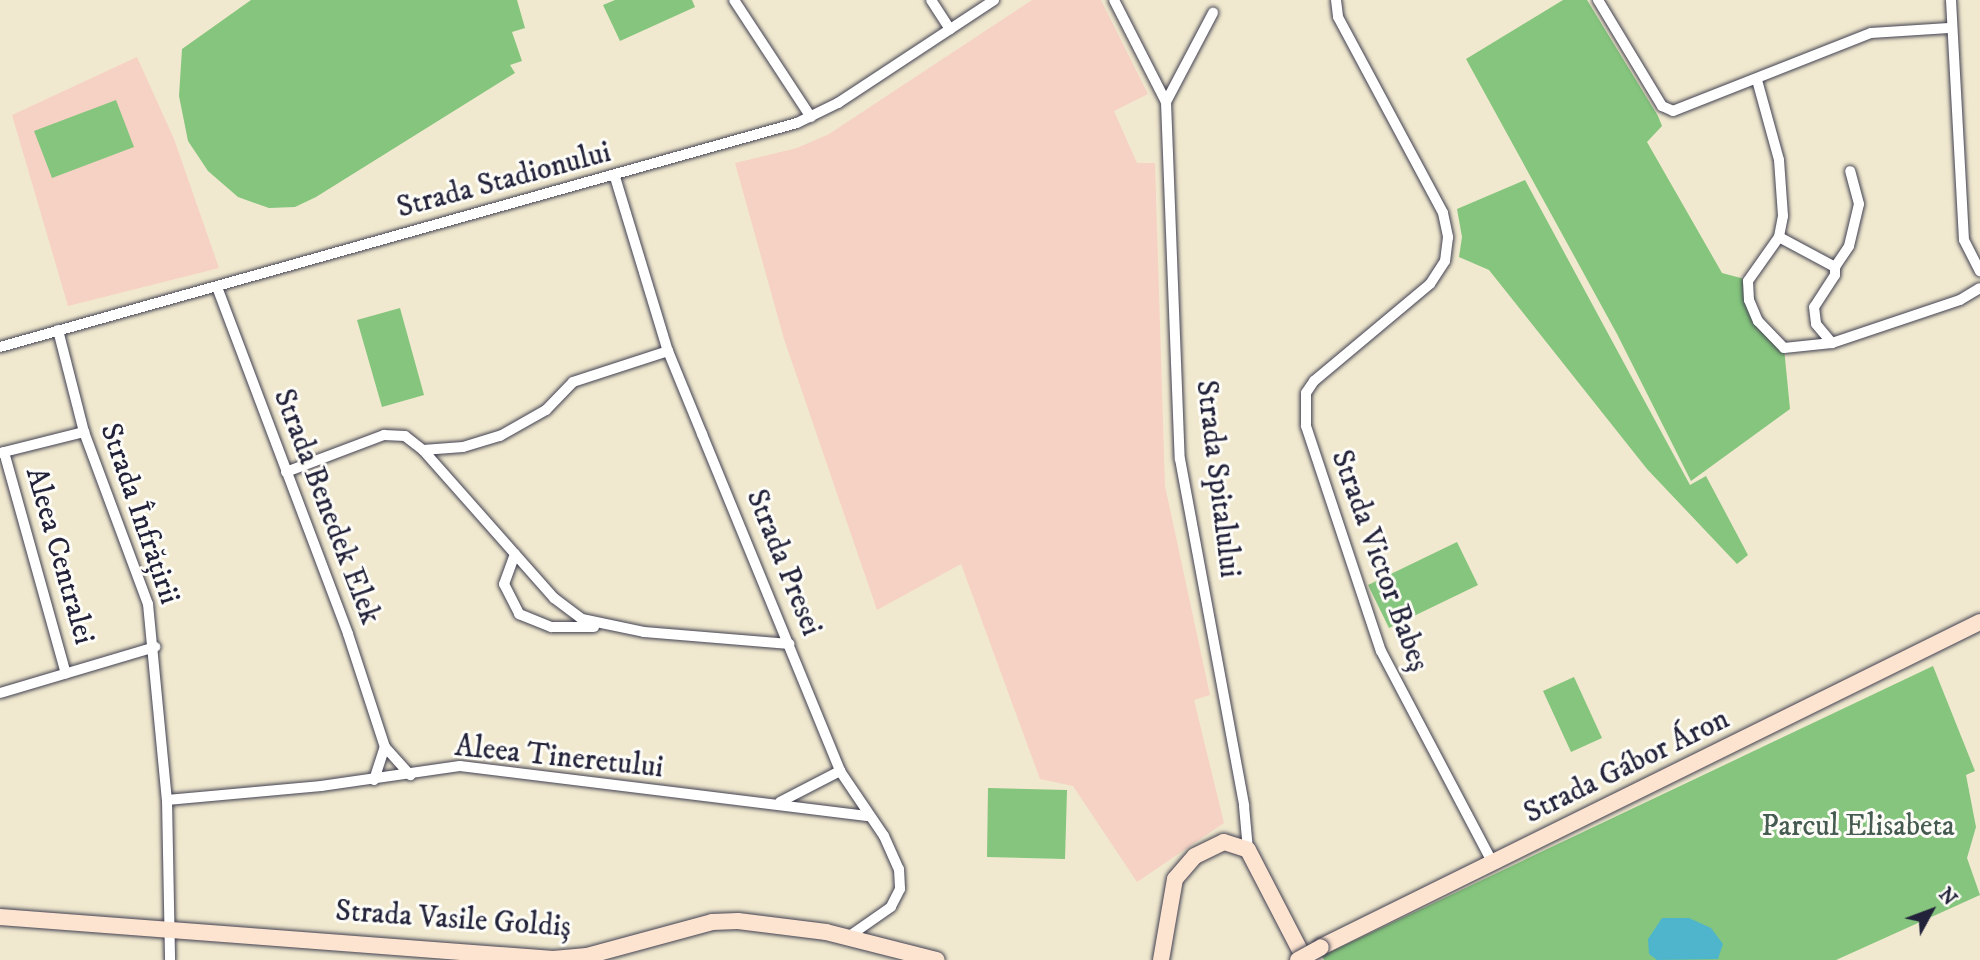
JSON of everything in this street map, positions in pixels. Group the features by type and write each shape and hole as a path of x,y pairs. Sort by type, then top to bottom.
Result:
{"main road":[{"name":"Strada Gábor Áron","path":"1298,960 1980,622"},
{"path":"1161,960 1175,879 1195,856 1224,842 1248,850"},
{"name":"Strada Spitalului","path":"1248,850 1305,960"},
{"name":"Strada Vasile Goldiș","path":"0,917 172,927 553,959 587,956 725,921 848,937 937,960"},
{"path":"1167,919 1171,960"}],"street":[{"path":"734,0 811,117"},
{"path":"931,0 950,29"},
{"name":"Strada Stadionului","path":"0,346 615,177 811,117 994,0"},
{"name":"Strada Spitalului","path":"1114,0 1166,102 1180,458 1244,806 1248,850"},
{"name":"Strada Victor Babeș","path":"1336,0 1338,17 1443,213 1448,237 1445,261 1430,284 1314,381 1306,393 1306,426 1363,605 1405,701 1493,863"},
{"path":"1598,0 1662,106 1673,111 1871,33 1949,28"},
{"path":"1951,0 1949,28 1964,240 1980,271"},
{"path":"1166,102 1213,13"},
{"path":"1757,80 1781,170 1783,216 1779,237 1748,282 1749,300 1758,321 1784,348 1832,343 1960,300 1980,288"},
{"path":"1832,343 1816,324 1814,307 1835,275 1835,267 1849,246 1859,204 1850,171"},
{"name":"Strada Presei","path":"615,177 668,351 840,771 894,855 901,881 891,906 848,937"},
{"path":"1779,237 1835,267"},
{"name":"Strada Benedek Elek","path":"217,287 385,747 410,775"},
{"name":"Strada Înfrățirii","path":"58,330 84,432 136,564 155,647 167,800 172,927 170,960"},
{"path":"423,450 451,450 500,436 546,410 573,382 668,351"},
{"path":"2,452 84,432"},
{"path":"286,472 391,434 405,436 423,450 565,608 606,627"},
{"name":"Aleea Centralei","path":"2,452 66,674"},
{"path":"515,555 504,584 519,614 551,627 606,627 790,644"},
{"name":"Aleea Centralei","path":"0,693 155,647"},
{"path":"374,780 385,747"},
{"name":"Aleea Tineretului","path":"167,800 374,780 460,766 704,798 780,802 869,816"},
{"path":"780,802 840,771"}],"shaded area":[{"path":"1032,0 1101,0 1148,94 1114,111 1137,163 1155,163 1165,486 1210,695 1194,700 1224,823 1137,882 1073,786 1040,779 961,564 877,610 784,339 735,163 797,148 829,134"},
{"path":"137,57 174,139 219,268 68,306 12,115"}],"green space":[{"path":"251,0 517,0 525,28 512,32 522,61 510,65 515,73 316,197 295,207 269,208 238,197 208,171 188,141 179,96 182,49"},
{"path":"615,0 692,0 695,7 620,41 603,5"},
{"path":"1563,0 1587,0 1658,116 1662,126 1647,142 1722,273 1752,281 1758,321 1784,348 1790,409 1691,481 1617,334 1466,59"},
{"path":"116,100 134,147 52,178 34,131"},
{"path":"1525,180 1690,485 1706,476 1748,555 1737,564 1647,469 1489,270 1459,257 1462,237 1457,209"},
{"path":"400,308 424,395 382,407 357,320"},
{"path":"1457,542 1478,585 1389,628 1368,585"},
{"name":"Parcul Elisabeta","path":"1933,666 1975,771 1966,775 1976,827 1967,858 1980,895 1836,960 1324,960 1322,956"},
{"path":"1574,677 1602,738 1571,752 1543,691"},
{"path":"988,788 1067,790 1065,859 987,857"}],"water":[{"path":"1662,918 1689,918 1711,928 1723,944 1718,959 1657,960 1649,954 1648,939"}]}
